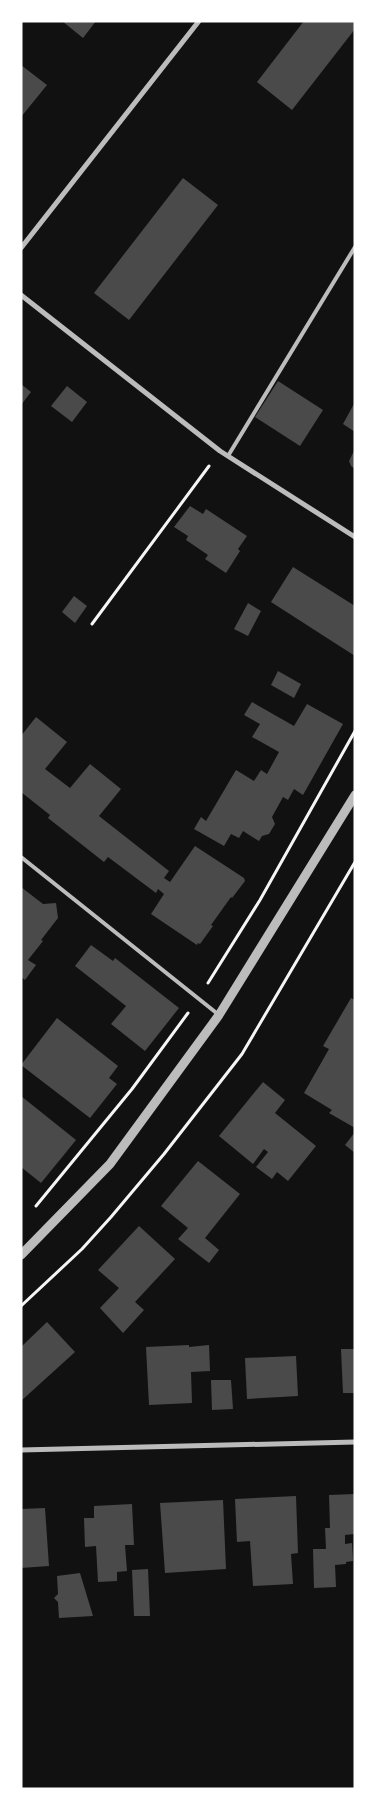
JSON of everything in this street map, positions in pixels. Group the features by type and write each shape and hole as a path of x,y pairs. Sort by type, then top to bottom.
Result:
{"street":[{"path":"21,248 199,21"},
{"path":"21,295 220,451 355,537"},
{"path":"21,1255 110,1164 219,1015 355,794"},
{"path":"21,1450 355,1442"}],"lane":[{"path":"228,456 355,247"},
{"path":"21,857 219,1015"}],"path":[{"path":"92,624 220,451"},
{"path":"21,1306 82,1249 111,1217 164,1154 236,1062 355,862"}],"building":[{"path":"62,21 96,21 83,38"},
{"path":"304,21 355,21 355,29 292,110 257,82"},
{"path":"21,65 47,85 21,117"},
{"path":"183,178 218,205 129,320 94,293"},
{"path":"278,381 323,410 300,446 255,417"},
{"path":"21,384 31,392 21,405"},
{"path":"67,386 87,402 72,422 51,406"},
{"path":"355,402 355,432 343,424"},
{"path":"355,449 355,469 349,461"},
{"path":"190,506 203,514 206,509 247,536 226,573 205,559 208,555 186,540 188,536 174,527"},
{"path":"293,567 355,606 355,656 271,602"},
{"path":"74,596 87,606 75,623 62,612"},
{"path":"248,603 261,611 248,636 234,629"},
{"path":"278,671 301,684 294,698 271,685"},
{"path":"252,702 294,726 307,704 343,724 303,795 294,789 288,800 283,797 272,817 275,824 269,834 262,836 259,841 243,831 239,838 231,834 224,846 194,829 201,817 206,821 236,770 254,781 261,770 267,774 279,752 252,737 260,724 244,715"},
{"path":"36,717 67,742 45,769 70,788 90,764 121,789 99,816 169,871 164,878 170,882 195,846 244,878 245,881 211,925 213,926 200,944 198,943 197,945 151,914 164,894 158,889 156,893 108,857 104,862 48,818 50,815 21,792 21,736"},
{"path":"21,887 43,904 56,903 58,918 28,960 36,965 25,980 21,977"},
{"path":"91,945 113,961 115,958 179,1008 145,1051 111,1024 126,1006 75,966"},
{"path":"351,998 355,1000 355,1128 329,1113 332,1110 304,1093 329,1049 323,1046"},
{"path":"57,1018 118,1066 109,1078 117,1084 90,1118 21,1065"},
{"path":"263,1082 285,1100 275,1113 316,1146 288,1181 277,1172 272,1179 256,1167 268,1152 264,1149 253,1164 219,1136"},
{"path":"21,1096 76,1140 41,1183 21,1167"},
{"path":"355,1132 355,1153 345,1145"},
{"path":"198,1161 240,1194 205,1238 219,1250 209,1263 178,1239 188,1228 161,1206"},
{"path":"139,1226 175,1259 135,1302 144,1310 123,1333 100,1308 119,1288 98,1270"},
{"path":"47,1322 75,1352 21,1401 21,1347"},
{"path":"189,1345 189,1347 209,1345 210,1371 191,1372 192,1403 149,1405 146,1347"},
{"path":"341,1349 355,1349 355,1393 343,1393"},
{"path":"296,1356 298,1396 247,1399 245,1358"},
{"path":"211,1380 231,1380 233,1409 212,1410"},
{"path":"355,1494 355,1534 345,1535 345,1544 352,1543 353,1561 335,1565 336,1587 314,1588 313,1549 326,1549 325,1528 330,1528 329,1495"},
{"path":"296,1496 298,1553 291,1554 293,1584 253,1586 250,1541 237,1542 235,1499"},
{"path":"223,1500 226,1569 165,1573 160,1503"},
{"path":"132,1504 134,1545 125,1545 127,1571 117,1572 117,1581 98,1582 96,1546 85,1547 84,1518 94,1518 94,1506"},
{"path":"45,1508 49,1566 21,1568 21,1509"},
{"path":"148,1569 150,1616 134,1616 132,1570"},
{"path":"80,1573 93,1616 59,1618 58,1602 54,1598 58,1594 57,1576"}]}
